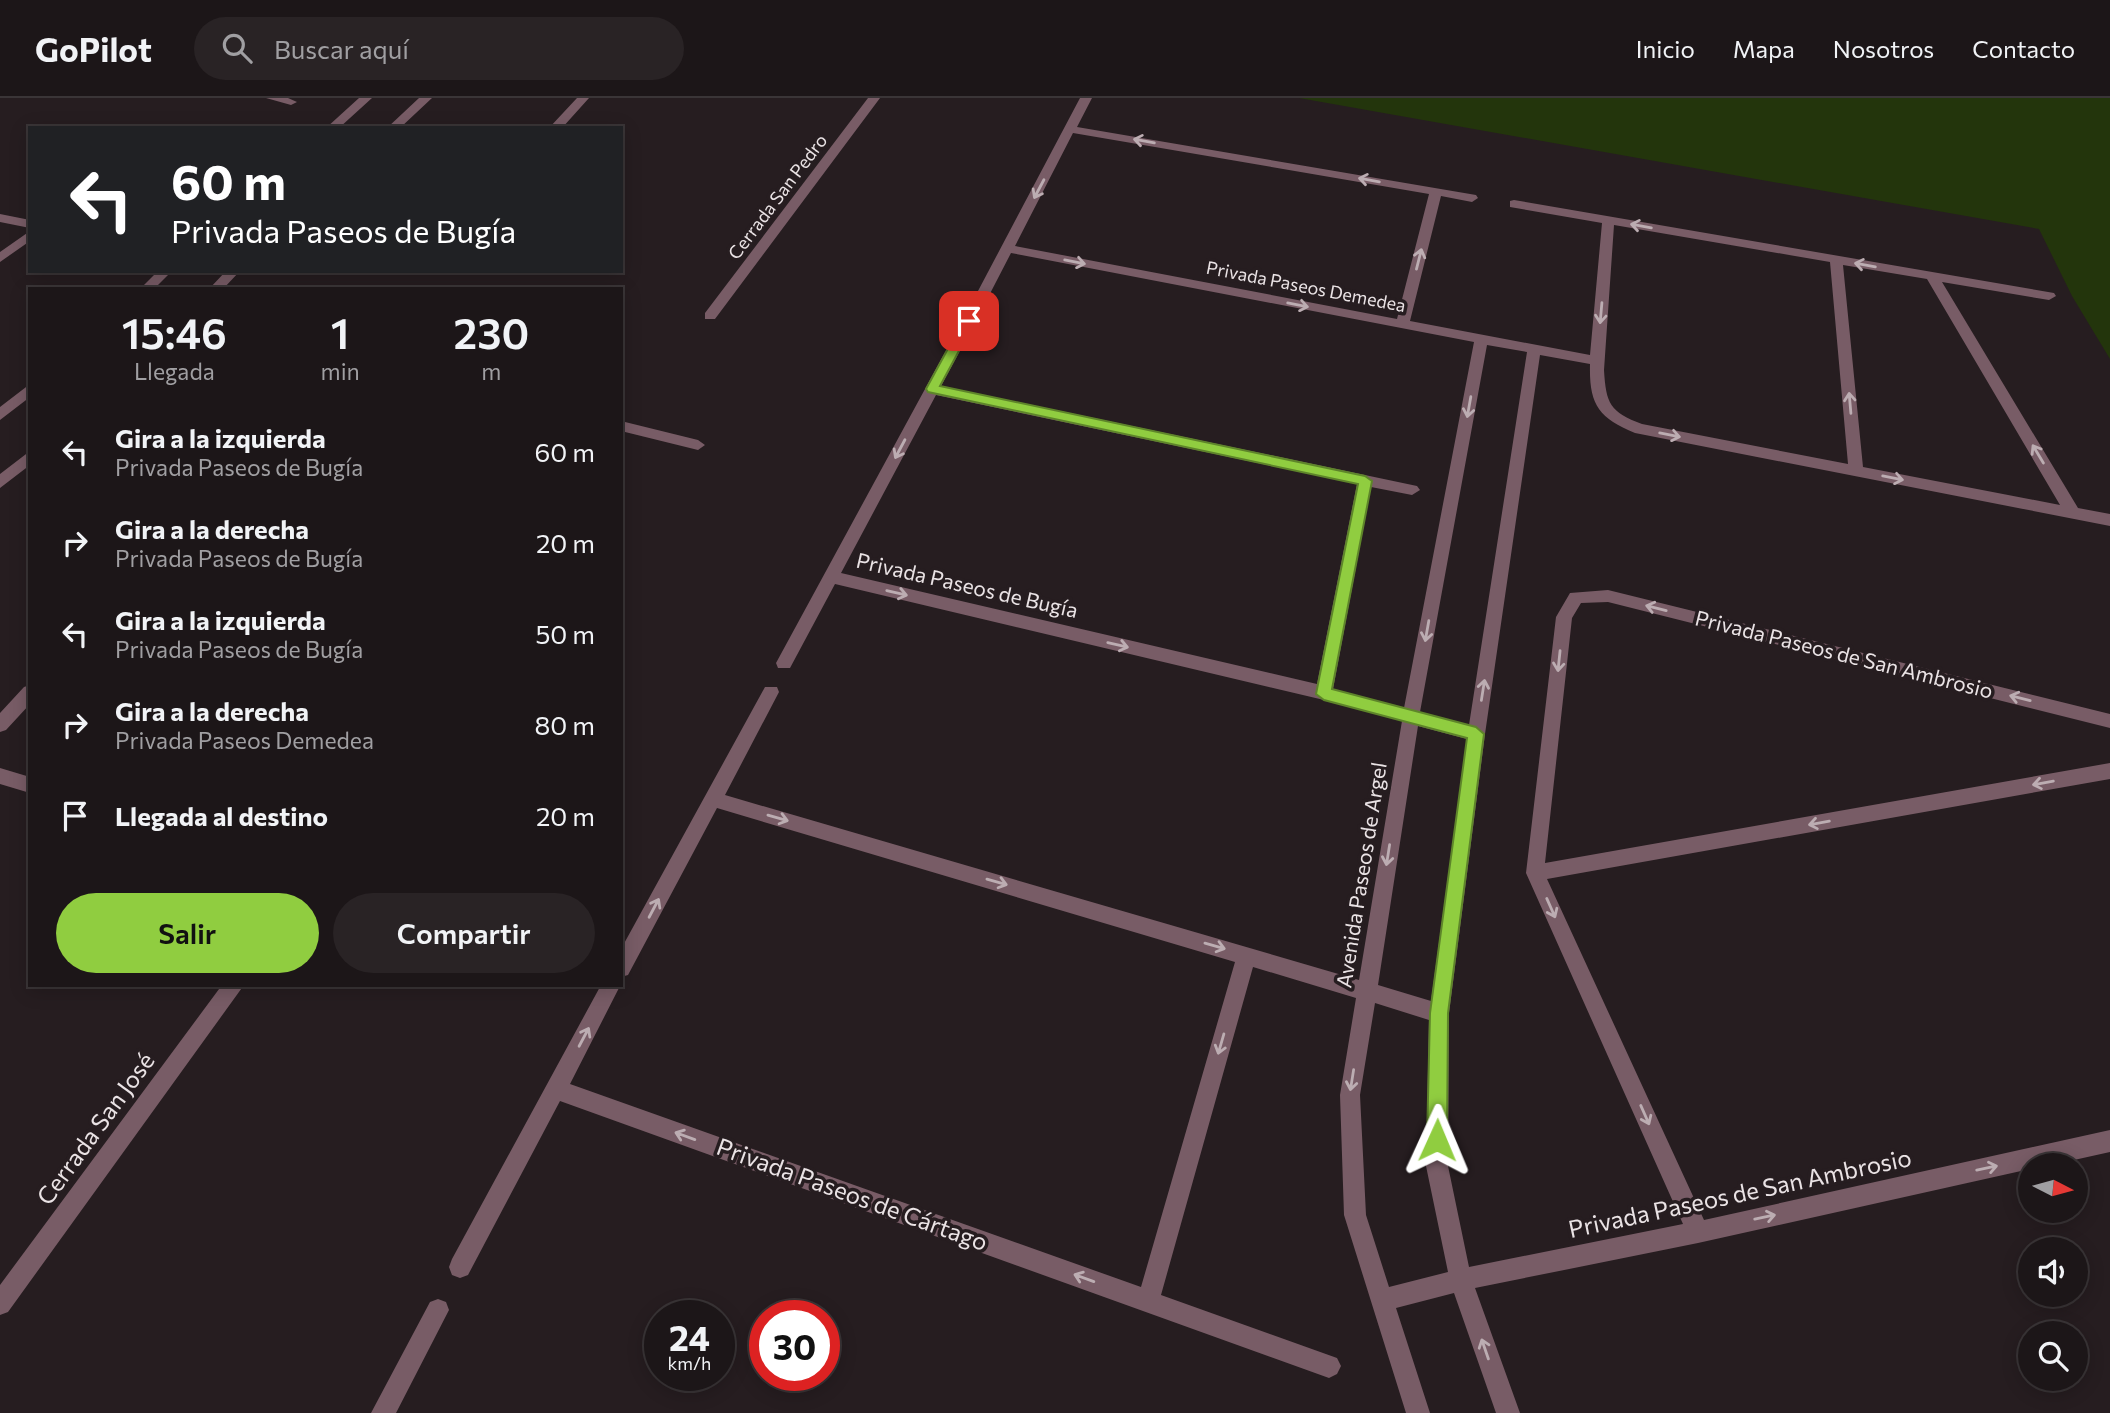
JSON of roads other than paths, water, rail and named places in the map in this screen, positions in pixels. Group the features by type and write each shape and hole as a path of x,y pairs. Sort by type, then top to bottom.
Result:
{"street":[{"path":"272,98 291,102"},
{"path":"334,126 366,98"},
{"path":"395,126 426,98"},
{"path":"557,126 583,98"},
{"name":"Cerrada San Pedro","path":"710,316 874,98"},
{"path":"1086,98 932,389 1412,489"},
{"path":"1070,129 1472,198"},
{"path":"1402,326 1436,192"},
{"path":"1514,204 2049,296"},
{"path":"0,218 28,224"},
{"path":"1608,221 1597,361 1599,399 1607,412 1617,420 1640,429 2110,520"},
{"path":"0,258 28,237"},
{"name":"Privada Paseos Demedea","path":"1008,249 1597,361"},
{"path":"1836,260 1856,471"},
{"path":"148,287 164,273"},
{"path":"217,287 232,273"},
{"path":"1932,276 2073,513"},
{"name":"Avenida Paseos de Argel","path":"1418,1413 1355,1215 1350,1095 1411,717 1481,340"},
{"path":"1508,1413 1461,1280 1437,1166 1439,1013 1476,734 1534,350"},
{"name":"Privada Paseos de Bugía","path":"932,389 831,577 1324,694 1476,734"},
{"path":"0,415 28,391"},
{"path":"624,431 698,445"},
{"path":"0,483 28,458"},
{"path":"1324,694 1365,481"},
{"path":"785,663 831,577"},
{"name":"Privada Paseos de San Ambrosio","path":"1535,873 1564,617 1576,597 1608,596 2110,721"},
{"path":"623,964 771,692"},
{"path":"0,725 28,694"},
{"path":"1698,1231 1535,873 2110,771"},
{"path":"0,776 28,784"},
{"path":"713,799 1439,1013"},
{"path":"1149,1301 1247,955"},
{"name":"Cerrada San José","path":"0,1304 233,987"},
{"path":"460,1268 611,987"},
{"name":"Privada Paseos de Cártago","path":"555,1089 1329,1366"},
{"name":"Privada Paseos de San Ambrosio","path":"1381,1300 1461,1280 2110,1141"},
{"path":"383,1413 438,1310"}]}
